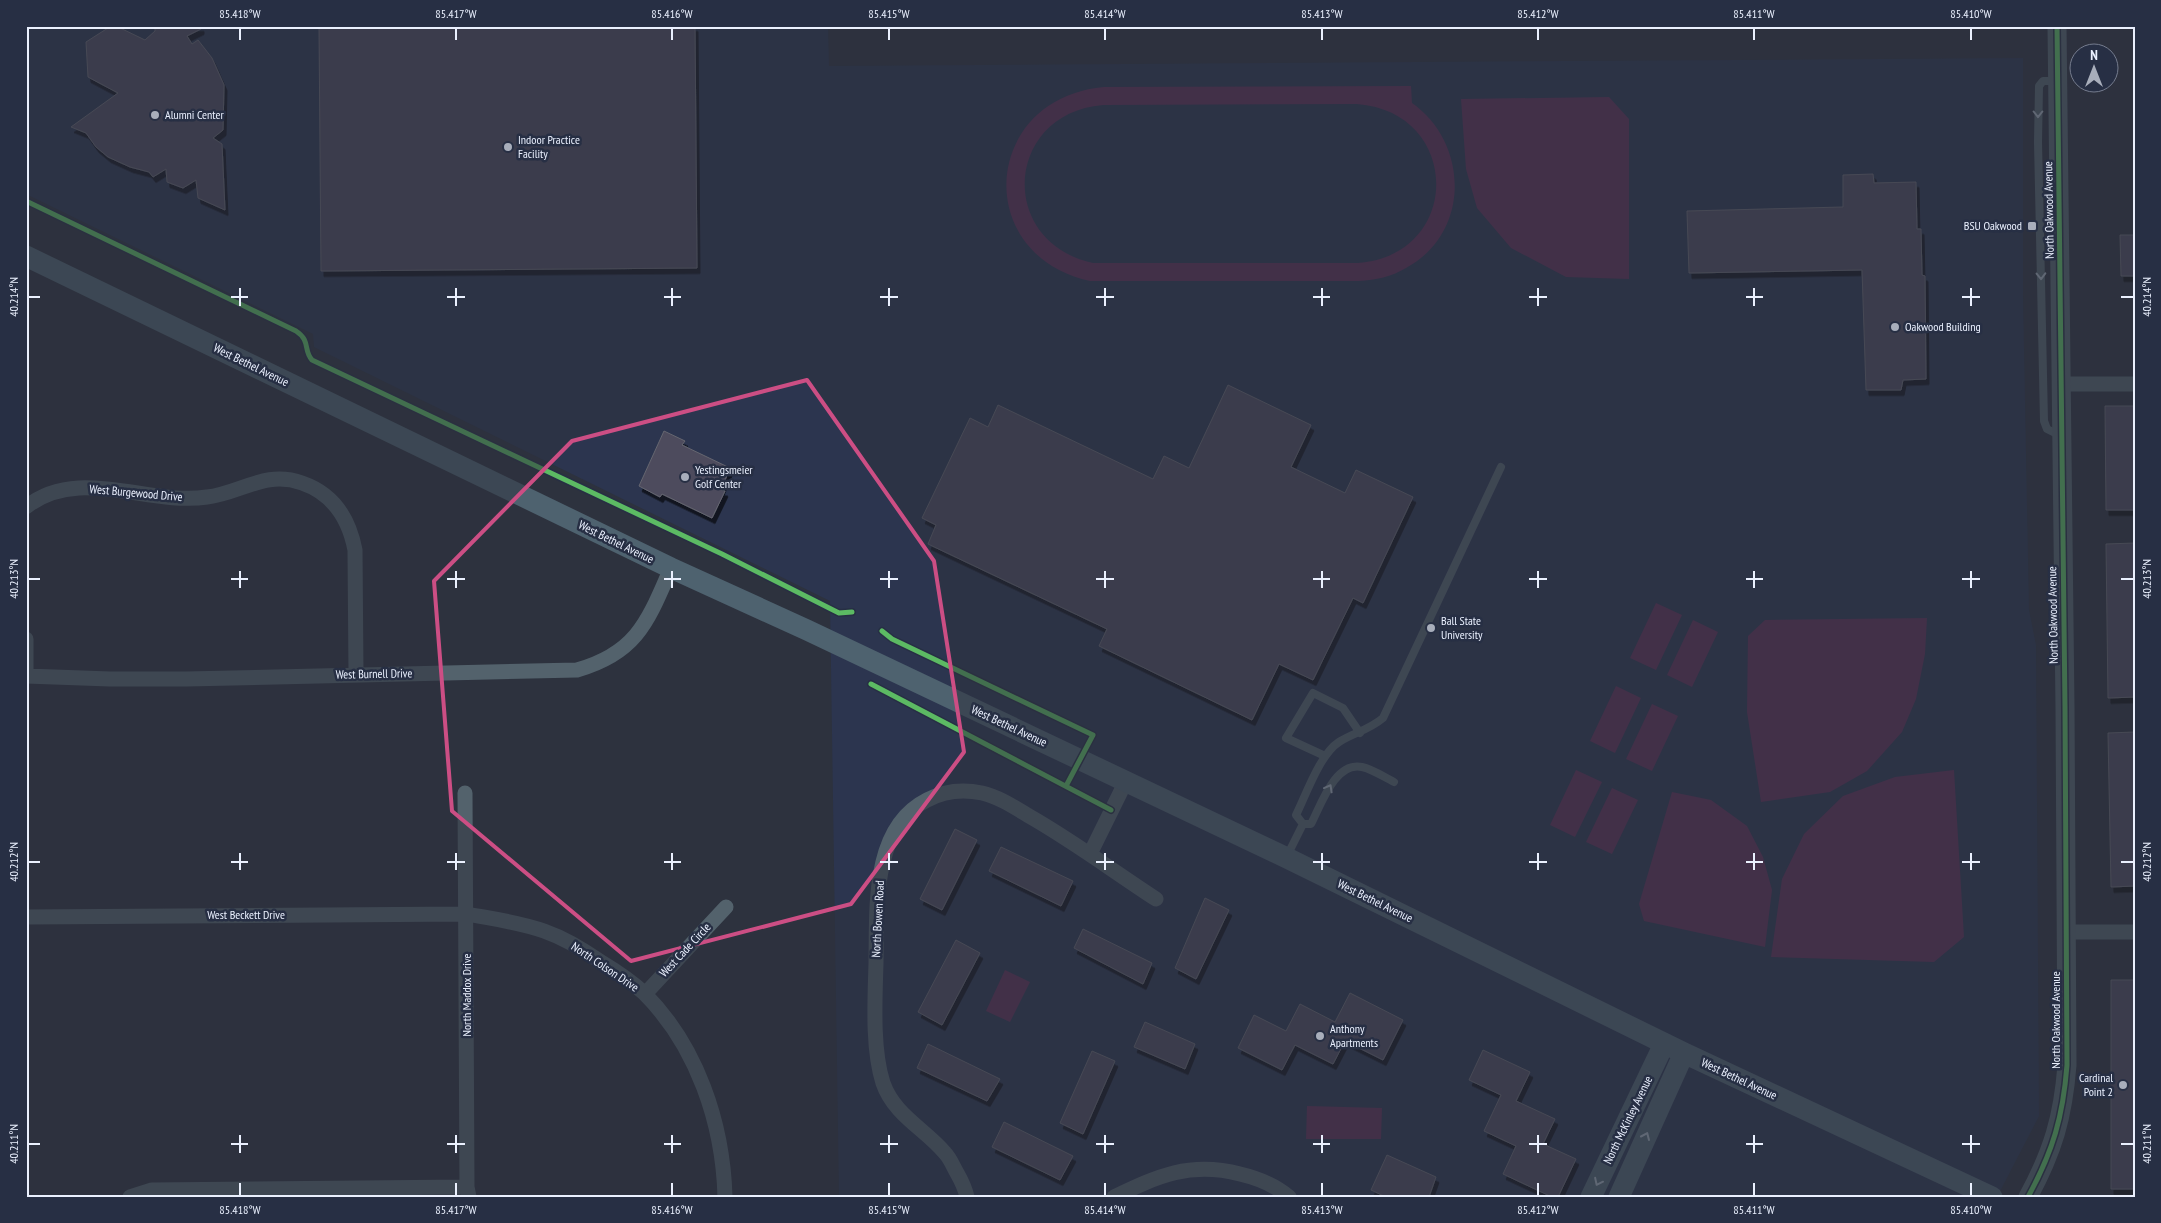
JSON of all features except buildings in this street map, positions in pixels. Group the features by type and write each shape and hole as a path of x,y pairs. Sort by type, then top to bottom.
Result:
{"main road":[{"name":"West Bethel Avenue","path":"26,256 671,568 807,630 1287,858 1664,1044 1992,1197"},
{"name":"North McKinley Avenue","path":"1591,1197 1664,1044"},
{"name":"North McKinley Avenue","path":"1619,1197 1684,1053"}],"street":[{"name":"North Oakwood Avenue","path":"2028,1197 2057,1129 2065,1089 2065,707 2057,26"},
{"path":"2060,384 2135,384"},
{"name":"West Burgewood Drive","path":"26,507 38,497 56,490 81,488 118,490 168,498 205,498 220,495 251,483 274,478 288,479 313,487 333,500 352,533 355,550 356,674"},
{"name":"West Burnell Drive","path":"26,676 186,680 356,674 577,670 599,663 619,653 634,638 646,622 671,568"},
{"path":"26,639 26,676"},
{"path":"1090,854 1126,781"},
{"name":"North Bowen Road","path":"967,1197 963,1184 946,1153 900,1111 888,1094 883,1082 875,1013 877,930 885,853 896,826 911,809 944,793 957,791 983,793 1004,801 1053,830 1156,898"},
{"name":"North Maddox Drive","path":"465,793 468,1192"},
{"name":"West Cade Circle","path":"645,994 726,907"},
{"name":"West Beckett Drive","path":"26,916 467,914"},
{"name":"North Colson Drive","path":"467,914 512,922 545,931 563,939 628,979 645,994 676,1034 695,1067 703,1086 715,1122 722,1152 725,1197"},
{"path":"2065,932 2135,932"},
{"path":"1114,1197 1165,1174 1200,1168 1228,1171 1248,1176 1266,1183 1289,1197"},
{"path":"130,1197 152,1190 468,1192"}],"lane":[{"path":"2058,81 2043,81 2039,86 2038,142 2044,421 2046,429 2061,436"},
{"path":"1302,824 1296,815 1325,756 1338,742 1373,727 1383,718 1500,467"},
{"path":"1325,756 1286,738 1312,693 1343,708 1360,733"},
{"path":"1302,824 1311,824 1337,775 1347,767 1361,767 1394,782"},
{"path":"1287,858 1302,824"}],"highlighted area":[{"path":"807,380 934,561 964,752 851,904 631,961 452,811 434,581 572,441"}],"shaded area":[{"name":"Ball State University","path":"26,26 828,26 829,66 2023,58 2023,296 2029,610 2036,645 2039,1116 1997,1197 839,1197 830,601 314,347 313,334 26,194"},
{"path":"1411,86 1412,103 1431,120 1444,141 1452,164 1455,187 1451,211 1442,233 1427,253 1406,268 1377,279 1359,281 1090,281 1051,266 1025,241 1010,211 1007,178 1015,146 1034,118 1063,97 1104,87","holes":["1357,104 1391,113 1416,131 1431,156 1436,184 1432,211 1417,236 1392,254 1358,263 1093,263 1062,251 1040,231 1028,206 1025,179 1031,153 1046,130 1070,113 1103,105"]},
{"path":"1609,97 1629,119 1629,279 1566,277 1511,248 1477,208 1466,169 1461,99"},
{"path":"1656,603 1682,615 1656,670 1630,658"},
{"path":"1927,618 1925,654 1916,699 1902,732 1867,771 1830,792 1761,802 1747,712 1748,636 1765,620"},
{"path":"1693,620 1718,632 1692,687 1667,675"},
{"path":"1616,686 1641,698 1615,753 1590,741"},
{"path":"1652,704 1678,716 1652,771 1626,759"},
{"path":"1576,770 1602,782 1575,837 1550,825"},
{"path":"1954,770 1964,937 1934,962 1771,957 1782,879 1804,834 1843,796 1895,777"},
{"path":"1612,788 1638,800 1612,854 1586,842"},
{"path":"1672,792 1711,800 1747,826 1763,857 1772,890 1765,947 1644,921 1639,904"},
{"path":"1005,970 1030,982 1010,1022 986,1011"},
{"path":"1307,1106 1382,1108 1381,1139 1306,1139"}],"cycle path":[{"path":"2028,1197 2044,1164 2055,1133 2063,1101 2067,1065 2057,26"},
{"path":"26,201 296,331 304,338 312,360 722,554 839,613 852,612"},
{"path":"882,631 892,639 1093,735 1066,786"},
{"path":"871,684 1111,810"}],"place":[{"name":"Alumni Center","path":"155,115"},
{"name":"Indoor Practice Facility","path":"508,147"},
{"name":"BSU Oakwood","path":"2032,226"},
{"name":"Oakwood Building","path":"1895,327"},
{"name":"Yestingsmeier Golf Center","path":"685,477"},
{"name":"Ball State University","path":"1431,628"},
{"name":"Anthony Apartments","path":"1320,1036"},
{"name":"Cardinal Point 2","path":"2123,1085"}]}
